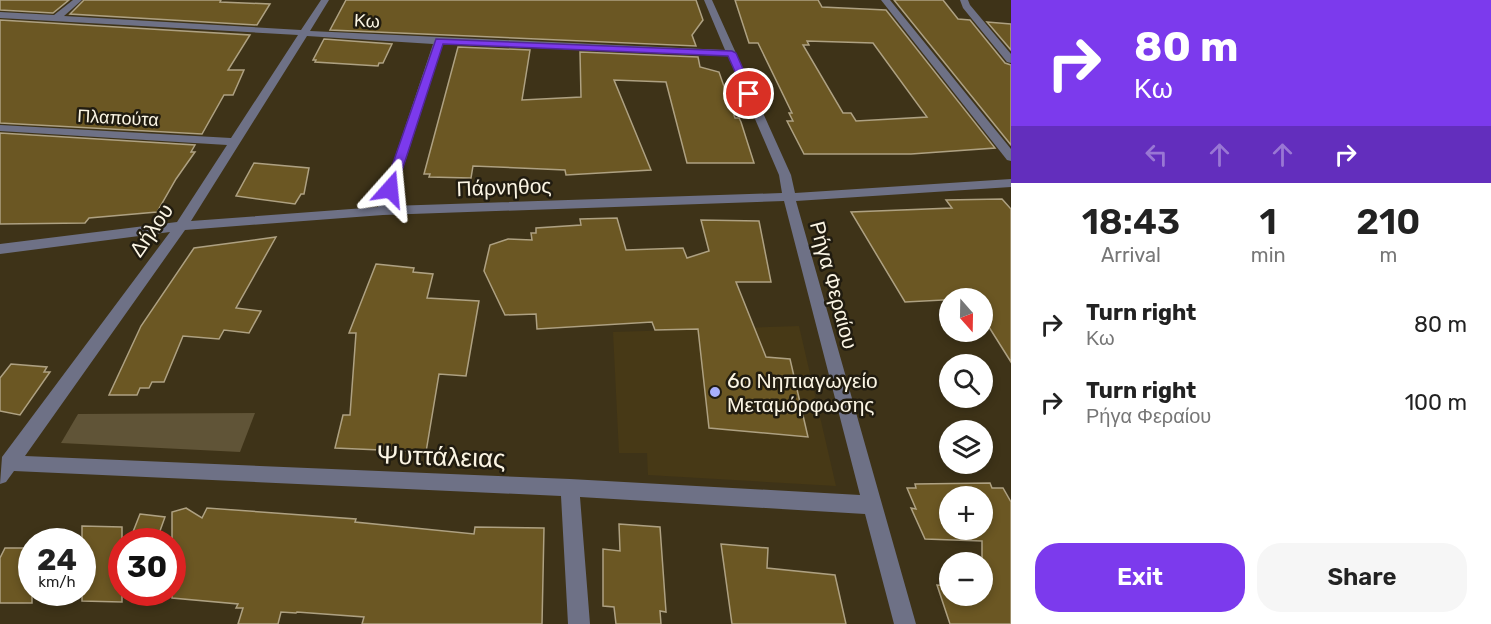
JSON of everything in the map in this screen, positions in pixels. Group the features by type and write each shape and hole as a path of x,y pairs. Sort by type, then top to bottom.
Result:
{"street":[{"path":"56,18 78,0"},
{"name":"Δήλου","path":"4,470 181,226 306,34 325,0"},
{"name":"Ρήγα Φεραίου","path":"708,0 785,175 798,233 905,624"},
{"path":"885,0 1011,157"},
{"path":"964,0 966,6 1011,60"},
{"name":"Κω","path":"0,15 440,41 732,53"},
{"path":"383,210 440,41"},
{"name":"Πλαπούτα","path":"0,128 234,142"},
{"name":"Πάρνηθος","path":"0,249 181,226 383,210 790,197 1011,183"},
{"name":"Ψυττάλειας","path":"4,470 570,488 871,505"},
{"path":"570,488 579,624"}],"shaded area":[{"name":"6ο Νηπιαγωγείο Μεταμόρφωσης","path":"799,326 836,486 648,475 647,453 619,453 613,332"},
{"path":"255,413 240,452 61,443 78,414"}],"building":[{"path":"0,0 69,0 53,13 0,10"},
{"path":"84,0 221,0 220,2 270,4 257,25 70,14"},
{"path":"346,0 696,0 703,20 692,35 696,46 330,30"},
{"path":"735,0 818,0 822,7 886,10 995,148 911,154 804,154 787,121 793,121 789,113 792,113 758,43 749,43","holes":["807,41 873,43 927,117 856,121 851,113 843,113 803,45 809,45"]},
{"path":"894,0 943,0 958,19 970,20 1005,63 1011,65 1011,145"},
{"path":"0,20 250,35 228,70 244,70 233,95 224,95 202,134 0,123"},
{"path":"987,22 1011,24 1011,50"},
{"path":"324,39 392,44 383,63 379,63 378,66 315,62 316,60 313,60"},
{"path":"458,47 530,50 522,100 581,97 580,52 698,57 700,67 719,72 735,118 739,118 741,122 754,163 687,163 666,82 614,80 651,170 566,175 565,170 473,166 471,178 429,177 430,174 424,174"},
{"path":"0,133 195,145 191,152 195,152 157,212 89,218 85,223 0,224"},
{"path":"254,163 309,168 304,194 301,194 295,204 236,196"},
{"path":"1002,199 1011,209 1011,362 993,333 993,288 939,288 939,300 905,302 851,212 952,208 946,200"},
{"path":"617,218 626,250 683,248 687,258 709,251 701,220 759,221 771,282 736,282 766,357 790,359 808,437 709,428 698,329 655,330 652,322 537,329 536,314 505,315 484,271 490,245 508,239 532,240 531,233 536,233 536,228 581,225 580,219"},
{"path":"276,237 236,308 261,311 249,333 224,330 219,339 183,336 164,382 152,382 149,388 140,388 137,395 109,395 141,326 194,248"},
{"path":"376,264 414,268 413,272 433,274 427,298 479,301 466,376 439,374 426,452 335,448 343,415 350,415 356,333 349,333"},
{"path":"11,364 47,367 44,372 50,372 20,415 0,411 0,378"},
{"path":"990,483 991,486 939,486 939,539 925,539 911,508 916,509 907,488 916,488 915,484"},
{"path":"993,488 1003,488 1011,502 1011,624 950,624 944,606 993,606 993,552 982,552 982,541 954,540 993,540"},
{"path":"186,508 202,518 207,508 356,519 355,522 474,534 475,527 544,528 542,624 362,624 364,617 281,612 278,624 238,624 243,608 236,608 238,604 186,599 186,528 172,528 172,512"},
{"path":"140,514 165,517 161,528 134,528"},
{"path":"619,524 660,527 666,612 660,611 661,624 616,624 614,607 603,606 603,549 620,551"},
{"path":"82,526 122,527 108,528 108,602 96,601 96,528 82,528"},
{"path":"721,544 768,548 767,568 835,575 846,624 732,624"},
{"path":"5,548 18,548 18,603 0,603 0,558"}],"place":[{"name":"6ο Νηπιαγωγείο Μεταμόρφωσης","path":"715,392"}],"route":[{"path":"390,189 440,41 732,53 749,94"}]}
